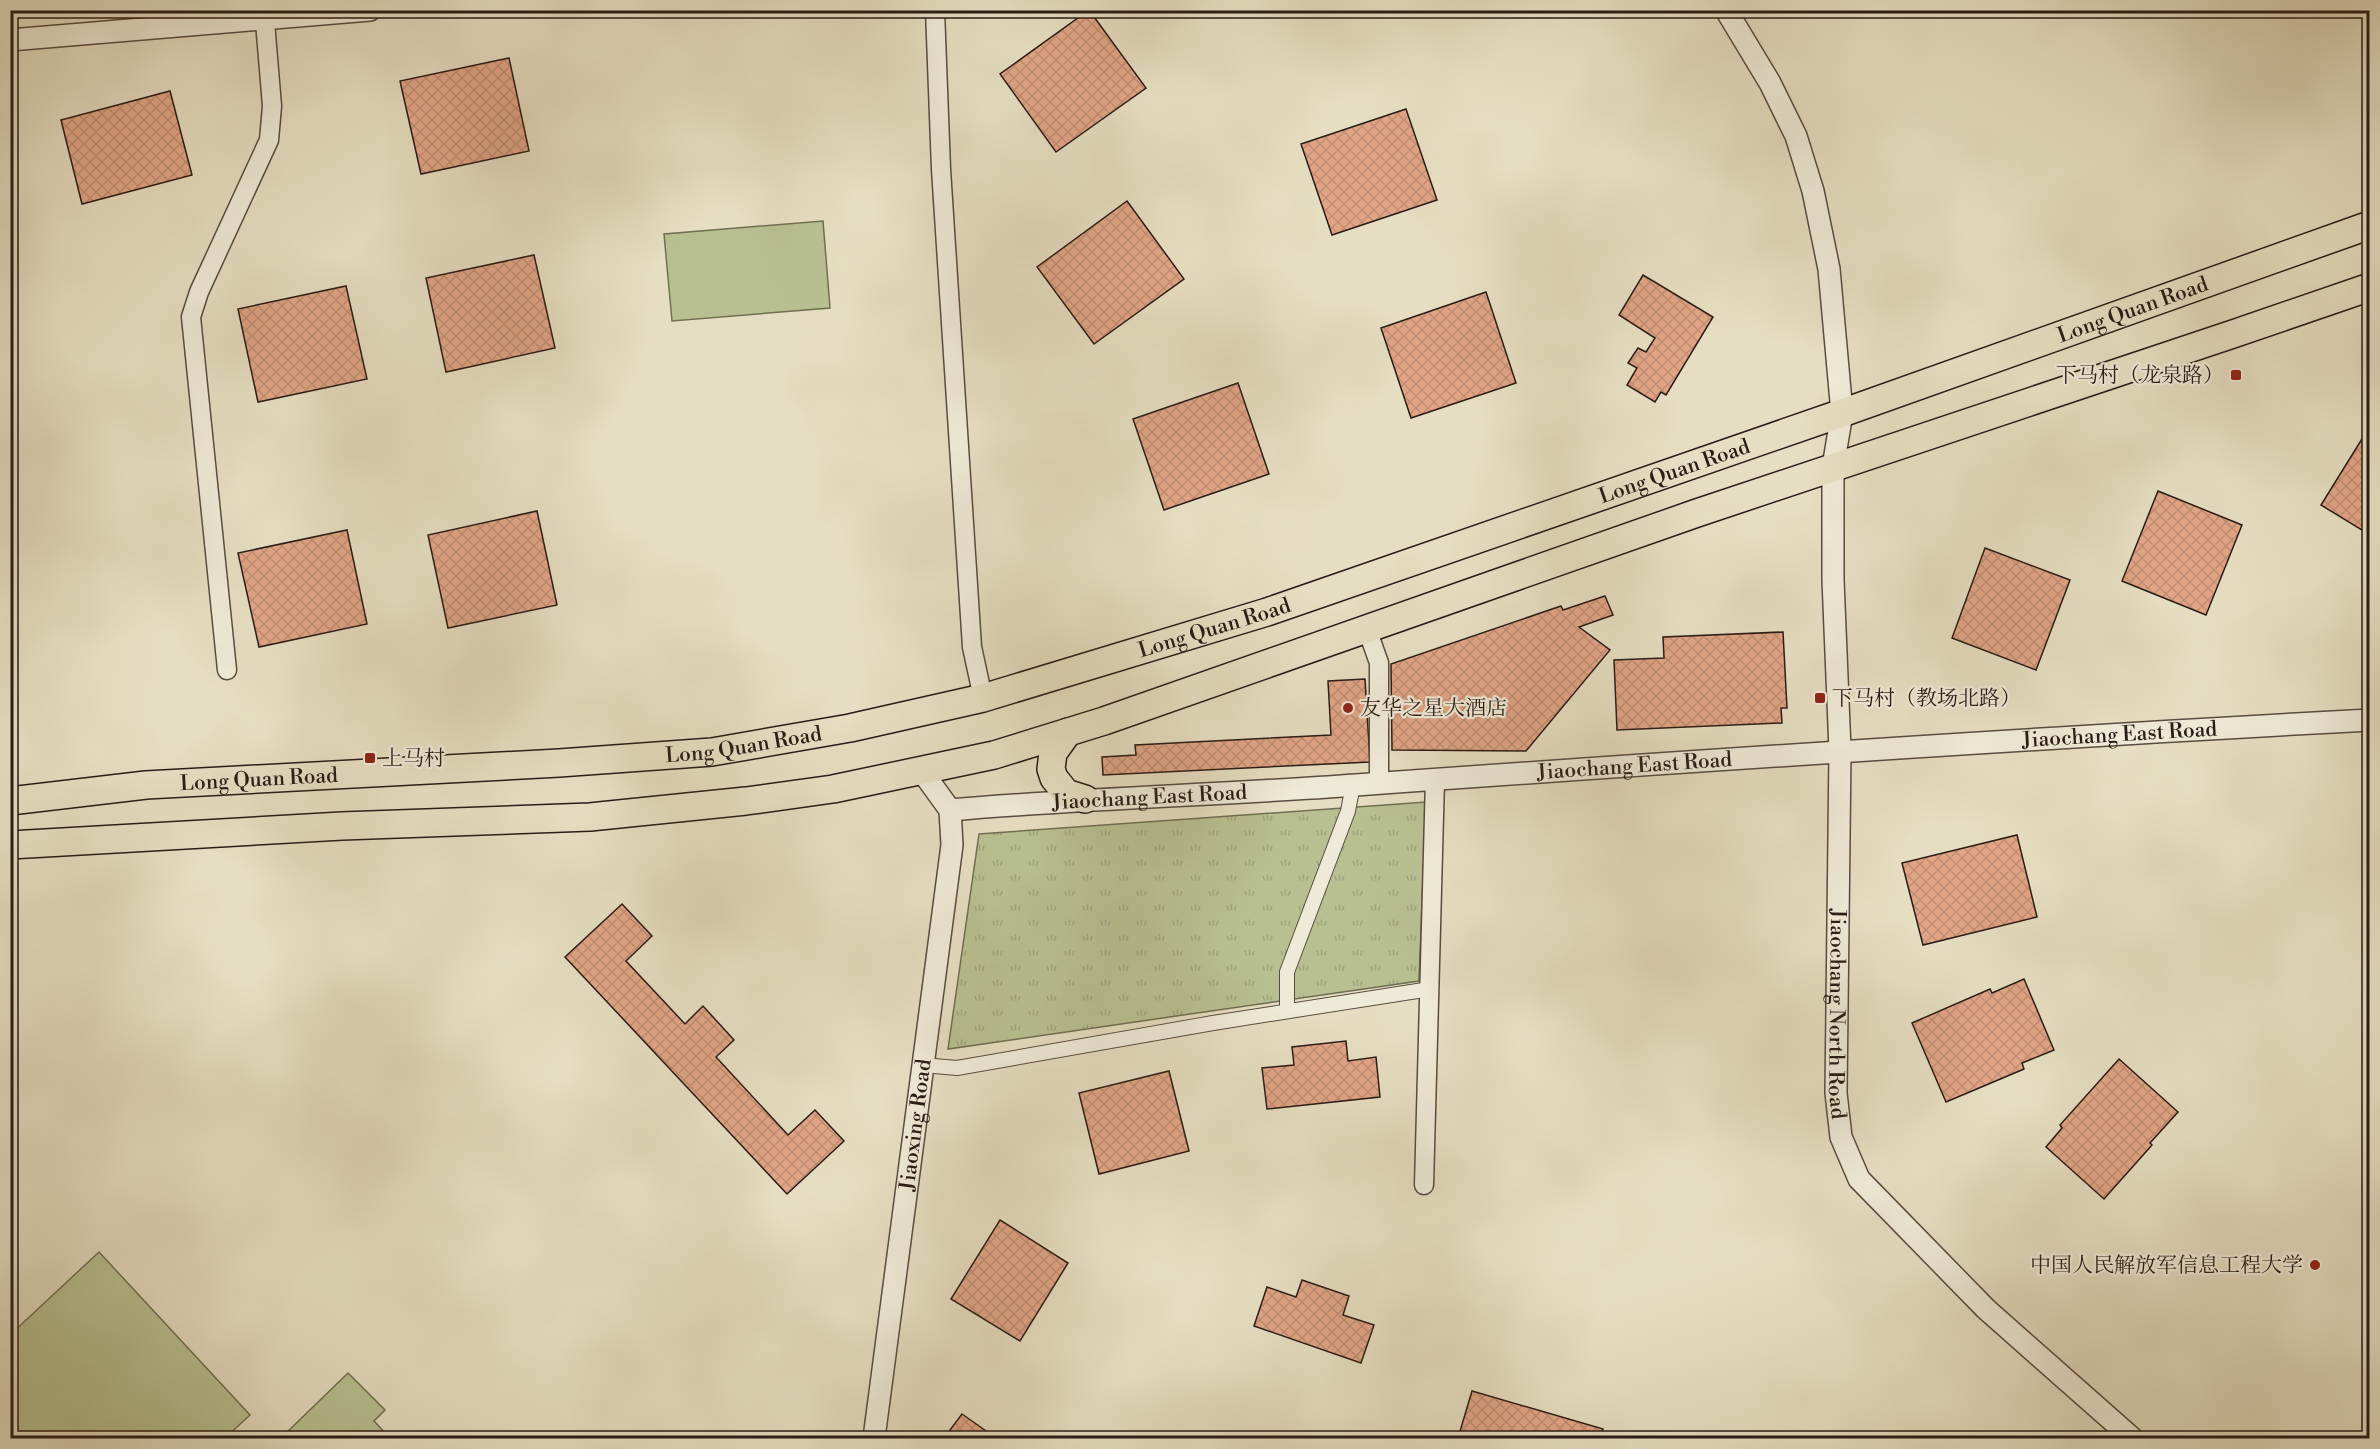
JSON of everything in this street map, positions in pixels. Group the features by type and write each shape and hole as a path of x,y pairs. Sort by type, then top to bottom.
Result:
{"main road":[{"name":"Long Quan Road","path":"10,801 146,785 559,763 712,752 850,728 983,698 1267,612 1842,413 2370,225"},
{"path":"10,845 342,826 590,817 746,801 833,789 994,755 1068,732 1696,513 2370,287"},
{"path":"1068,732 1056,745 1051,769 1054,778 1066,793 1085,799"}],"street":[{"path":"10,40 264,15 370,10"},
{"path":"935,10 941,169 972,647 983,698"},
{"name":"Jiaochang North Road","path":"1726,10 1770,83 1796,136 1813,191 1829,269 1842,413 1833,467 1833,580 1840,750 1836,1093 1841,1137 1858,1179 1986,1309 2132,1438"},
{"path":"227,670 191,317 199,292 269,140 272,106 264,15"},
{"path":"1366,629 1379,663 1379,783"},
{"name":"Jiaochang East Road","path":"950,810 1085,799 1353,785 1840,750 2370,720"},
{"path":"921,770 950,810"},
{"path":"1424,1185 1435,779"},
{"path":"1287,1011 1287,972 1348,811 1353,785"},
{"name":"Jiaoxing Road","path":"874,1438 952,845 950,810"},
{"path":"923,1065 957,1068 1287,1011 1430,989"}],"green space":[{"path":"823,221 830,308 672,321 664,234"},
{"path":"1426,802 1419,981 948,1049 979,834"},
{"path":"99,1252 250,1415 225,1438 11,1438 11,1334"},
{"path":"348,1373 385,1410 374,1421 390,1438 281,1438"}],"building":[{"path":"1089,10 1146,88 1056,152 1000,74"},
{"path":"509,58 529,151 421,174 400,81"},
{"path":"170,91 192,175 82,204 61,120"},
{"path":"1406,109 1437,200 1332,235 1301,144"},
{"path":"1127,201 1184,279 1094,344 1037,267"},
{"path":"534,255 555,348 446,372 426,278"},
{"path":"1643,275 1713,317 1666,395 1661,392 1655,402 1627,385 1637,368 1628,363 1638,348 1646,352 1655,338 1619,315"},
{"path":"346,286 367,379 258,402 238,309"},
{"path":"1486,292 1516,383 1411,418 1381,328"},
{"path":"1238,383 1269,474 1164,510 1133,419"},
{"path":"2370,426 2370,535 2321,505"},
{"path":"2158,491 2242,525 2206,615 2122,581"},
{"path":"537,511 557,605 448,628 428,535"},
{"path":"347,530 367,624 259,647 238,553"},
{"path":"1985,548 2070,580 2036,670 1952,638"},
{"path":"1605,596 1613,615 1579,627 1610,650 1526,751 1392,750 1391,664 1561,606 1563,610"},
{"path":"1783,632 1787,708 1781,708 1782,723 1617,730 1614,660 1664,658 1663,637"},
{"name":"友华之星大酒店","path":"1365,679 1370,762 1103,775 1102,757 1136,755 1135,745 1331,735 1328,681"},
{"path":"2017,835 2037,917 1923,945 1902,863"},
{"path":"622,904 652,936 626,961 685,1024 703,1006 734,1040 716,1057 788,1135 815,1110 844,1141 787,1194 565,957"},
{"path":"2024,979 2054,1050 2022,1063 2024,1069 1946,1102 1912,1023 1990,989 1992,993"},
{"path":"1346,1041 1348,1061 1376,1057 1380,1097 1267,1109 1262,1068 1294,1065 1292,1047"},
{"path":"2119,1059 2178,1112 2104,1199 2046,1147 2062,1128 2060,1125"},
{"path":"1169,1071 1189,1151 1099,1174 1079,1093"},
{"path":"1000,1220 1068,1263 1020,1341 951,1299"},
{"path":"1302,1280 1349,1296 1343,1315 1374,1325 1361,1363 1254,1326 1267,1287 1296,1297"},
{"path":"1472,1391 1603,1429 1600,1438 1458,1438"},
{"path":"962,1414 996,1438 944,1438"}],"place":[{"name":"下马村（龙泉路）","path":"2236,375"},
{"name":"下马村（教场北路）","path":"1820,698"},
{"name":"友华之星大酒店","path":"1348,708"},
{"name":"上马村","path":"370,758"},
{"name":"中国人民解放军信息工程大学","path":"2315,1265"}]}
